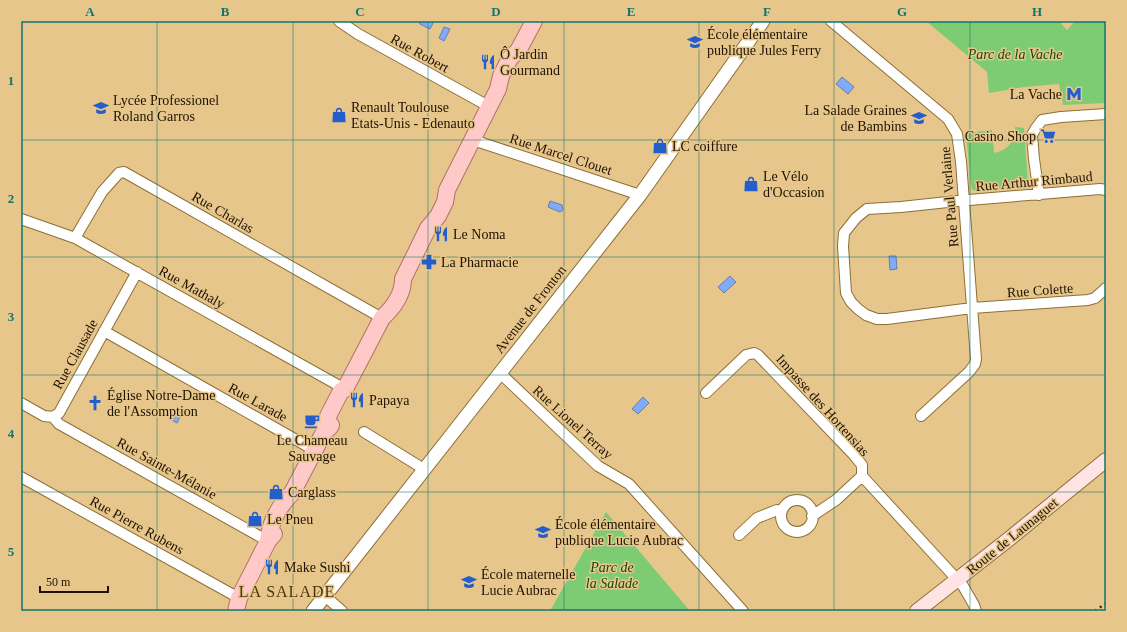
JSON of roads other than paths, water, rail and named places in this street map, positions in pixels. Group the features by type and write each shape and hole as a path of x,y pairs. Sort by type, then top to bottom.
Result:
{"main road":[{"path":"228,611 231,606 238,605 268,541 274,535 283,520 291,504 292,493 324,432 330,427 346,394 345,389 382,318 391,310 400,293 403,287 403,279 428,228 438,216 445,202 448,190 498,89 508,79 518,60 518,51 534,21"},
{"name":"Route de Launaguet","path":"917,611 1106,460"}],"street":[{"name":"Rue Robert","path":"339,21 358,34 490,107"},
{"name":"Avenue de Fronton","path":"313,611 640,195 763,21"},
{"name":"Rue Paul Verlaine","path":"831,21 948,119 957,134 964,200 976,354 975,364 969,372 921,416"},
{"path":"1039,195 1032,135 1042,120 1106,114"},
{"name":"Rue Marcel Clouet","path":"473,140 640,195"},
{"name":"Rue Charlas","path":"75,238 102,192 119,173 124,172 382,318"},
{"name":"Rue Arthur Rimbaud","path":"972,308 886,319 877,319 866,315 858,309 846,293 843,246 844,233 856,218 867,210 964,200 1100,189 1106,190"},
{"name":"Rue Mathaly","path":"21,219 75,238 345,389"},
{"name":"Rue Clausade","path":"53,417 59,413 137,272"},
{"name":"Rue Colette","path":"972,308 1088,300 1095,298 1106,288"},
{"name":"Rue Larade","path":"104,331 314,450"},
{"name":"Impasse des Hortensias","path":"706,393 746,355 754,353 758,355 853,454 862,465 862,476 963,586 976,611"},
{"name":"Rue Lionel Terray","path":"500,373 598,466 629,484 742,611"},
{"path":"21,404 44,416 53,417"},
{"name":"Rue Sainte-Mélanie","path":"53,417 59,424 268,541"},
{"path":"364,432 424,470"},
{"path":"812,516 836,500 862,476"},
{"name":"Rue Pierre Rubens","path":"21,477 238,605"},
{"path":"790,502 803,502 810,507 812,516 810,524 807,528 799,532 789,530 782,523 781,512 790,502"},
{"path":"739,535 757,518 777,510 781,512"},
{"path":"326,596 342,611"}],"water":[{"path":"419,21 430,21 433,23 430,29 420,24"},
{"path":"444,27 450,29 444,41 439,38"},
{"path":"842,77 854,87 848,94 836,84"},
{"path":"550,201 562,205 563,210 560,212 548,207"},
{"path":"889,256 896,256 897,269 890,270"},
{"path":"730,276 736,282 724,293 718,287"},
{"path":"643,397 649,403 638,414 632,409"},
{"path":"179,409 182,413 177,423 170,419 176,410"}],"railway":[{"path":"1095,611 1106,603"}],"place":[{"name":"École élémentaire publique Jules Ferry","path":"695,42"},
{"name":"Ô Jardin Gourmand","path":"488,62"},
{"name":"La Vache","path":"1074,94"},
{"name":"Lycée Professionel Roland Garros","path":"101,108"},
{"name":"Renault Toulouse Etats-Unis - Edenauto","path":"339,115"},
{"name":"La Salade Graines de Bambins","path":"919,118"},
{"name":"Casino Shop","path":"1048,136"},
{"name":"LC coiffure","path":"660,146"},
{"name":"Le Vélo d'Occasion","path":"751,184"},
{"name":"Le Noma","path":"441,234"},
{"name":"La Pharmacie","path":"429,262"},
{"name":"Papaya","path":"357,400"},
{"name":"Église Notre-Dame de l'Assomption","path":"95,403"},
{"name":"Le Chameau Sauvage","path":"312,421"},
{"name":"Carglass","path":"276,492"},
{"name":"Le Pneu","path":"255,519"},
{"name":"École élémentaire publique Lucie Aubrac","path":"543,532"},
{"name":"Make Sushi","path":"272,567"},
{"name":"École maternelle Lucie Aubrac","path":"469,582"}],"district":[{"name":"LA SALADE","path":"287,591"}],"park label":[{"name":"Parc de la Vache","path":"1015,54"},
{"name":"Parc de la Salade","path":"612,576"}]}
